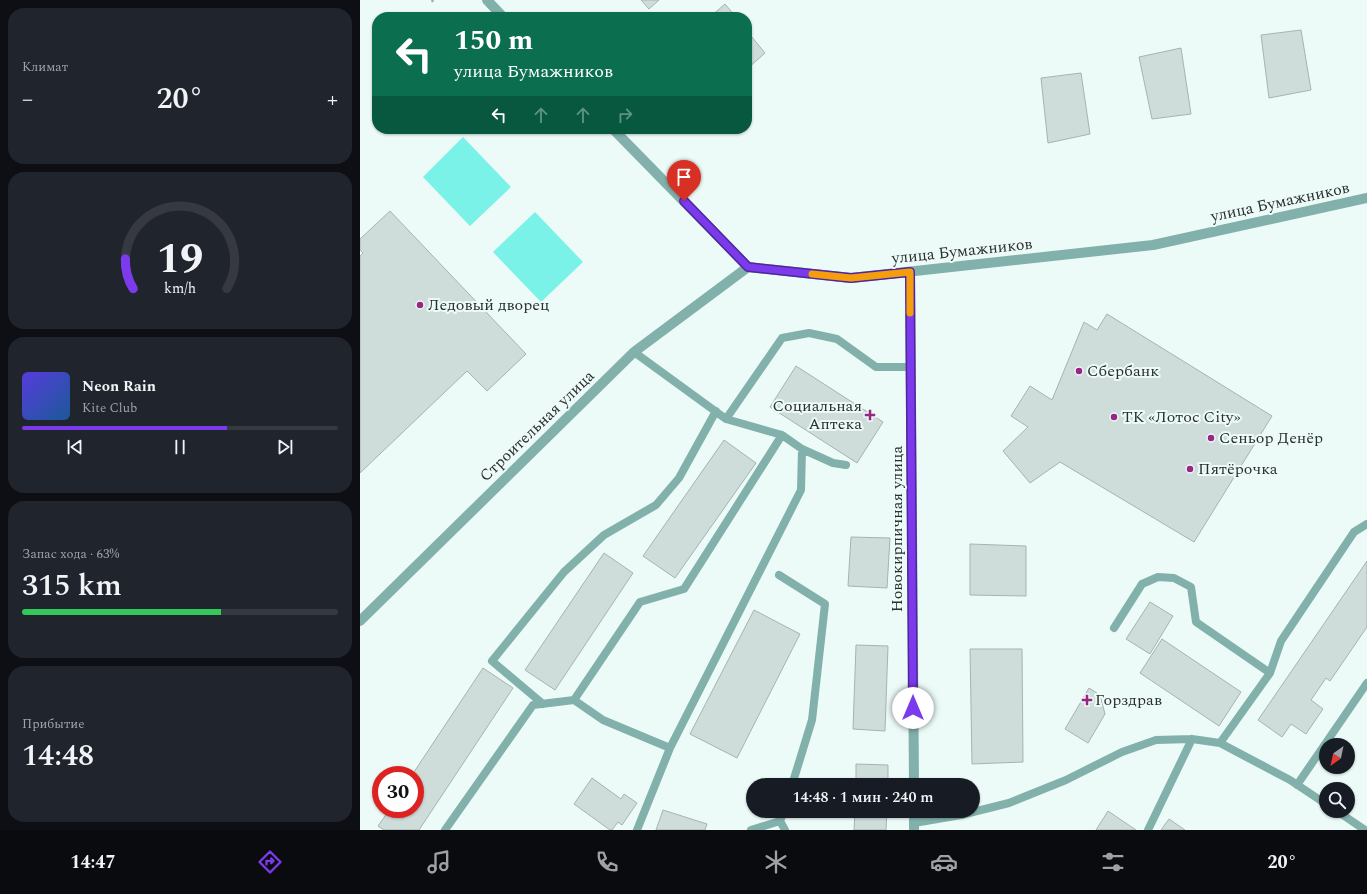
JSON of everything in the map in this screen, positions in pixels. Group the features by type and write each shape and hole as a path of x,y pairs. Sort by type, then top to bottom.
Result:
{"street":[{"path":"487,0 499,12"},
{"path":"618,134 748,267"},
{"name":"улица Бумажников","path":"748,267 851,278 1153,245 1367,198"},
{"name":"Строительная улица","path":"360,621 634,352 748,267"},
{"name":"Новокирпичная улица","path":"910,272 914,778"}],"lane":[{"path":"726,419 782,338 809,333 837,339 876,367 911,368"},
{"path":"634,352 726,419 782,435 802,449 833,463 846,465"},
{"path":"543,704 492,661 564,572 604,535 656,505 679,478 716,411"},
{"path":"574,700 640,602 684,589 782,435"},
{"path":"637,830 670,748 801,490 802,449"},
{"path":"1220,744 1270,673 1281,641 1354,532 1367,524"},
{"path":"779,575 825,604 812,720 794,778"},
{"path":"1114,628 1142,584 1158,577 1174,578 1191,588 1196,622 1270,673"},
{"path":"1297,785 1367,683"},
{"path":"445,830 533,705 574,700 603,720 670,748"},
{"path":"1148,830 1192,739"},
{"path":"914,826 1009,803 1066,780 1122,752 1156,740 1192,739 1220,744 1297,785 1319,799"},
{"path":"1347,818 1365,830"},
{"path":"751,830 780,821"},
{"path":"780,821 786,830"}],"water":[{"path":"463,137 511,187 470,226 423,177"},
{"path":"535,212 583,262 541,302 493,252"}],"building":[{"path":"641,0 659,0 649,9"},
{"path":"725,4 732,12 716,12"},
{"path":"1301,30 1311,90 1269,98 1261,35"},
{"path":"752,37 765,53 752,65"},
{"path":"1181,48 1191,114 1152,119 1139,57"},
{"path":"1081,73 1090,134 1048,143 1041,78"},
{"name":"Ледовый дворец","path":"390,211 526,354 487,391 467,371 360,473 360,256 363,253 360,250 360,239"},
{"path":"1107,314 1272,416 1194,542 1060,462 1030,483 1003,451 1028,427 1011,416 1030,386 1052,400 1084,322 1097,330"},
{"path":"796,366 883,422 857,463 770,407"},
{"path":"724,440 756,463 675,578 643,556"},
{"path":"851,537 890,538 887,588 848,586"},
{"path":"970,544 1026,546 1026,596 970,595"},
{"path":"604,553 633,573 555,690 525,670"},
{"path":"1367,561 1367,627 1330,681 1326,678 1311,700 1323,709 1306,734 1291,724 1282,737 1258,720"},
{"path":"1150,602 1173,616 1150,654 1126,639"},
{"path":"754,610 800,634 737,758 690,734"},
{"path":"1162,639 1241,692 1219,726 1140,673"},
{"path":"856,645 888,646 885,731 853,729"},
{"path":"970,649 1022,649 1023,762 972,764"},
{"path":"483,668 513,688 419,830 384,830 378,826 384,818 424,818 424,766 418,766"},
{"path":"1089,688 1100,695 1105,714 1088,743 1065,729"},
{"path":"856,764 888,765 888,778 856,778"},
{"path":"592,778 621,799 624,794 637,803 622,825 618,822 612,830 610,830 574,804"},
{"path":"663,810 707,824 705,830 656,830"},
{"path":"1108,811 1136,830 1096,830"},
{"path":"855,818 887,818 886,830 854,830"},
{"path":"1169,819 1185,830 1161,830"}],"slow traffic":[{"path":"812,274 851,278 910,272 910,313"}],"place":[{"name":"Ледовый дворец","path":"420,305"},
{"name":"Сбербанк","path":"1079,371"},
{"name":"Социальная Аптека","path":"870,415"},
{"name":"ТК «Лотос City»","path":"1114,417"},
{"name":"Сеньор Денёр","path":"1211,438"},
{"name":"Пятёрочка","path":"1190,469"},
{"name":"Горздрав","path":"1087,700"}],"route":[{"path":"684,201 748,267 851,278 910,272 913,708"}]}
